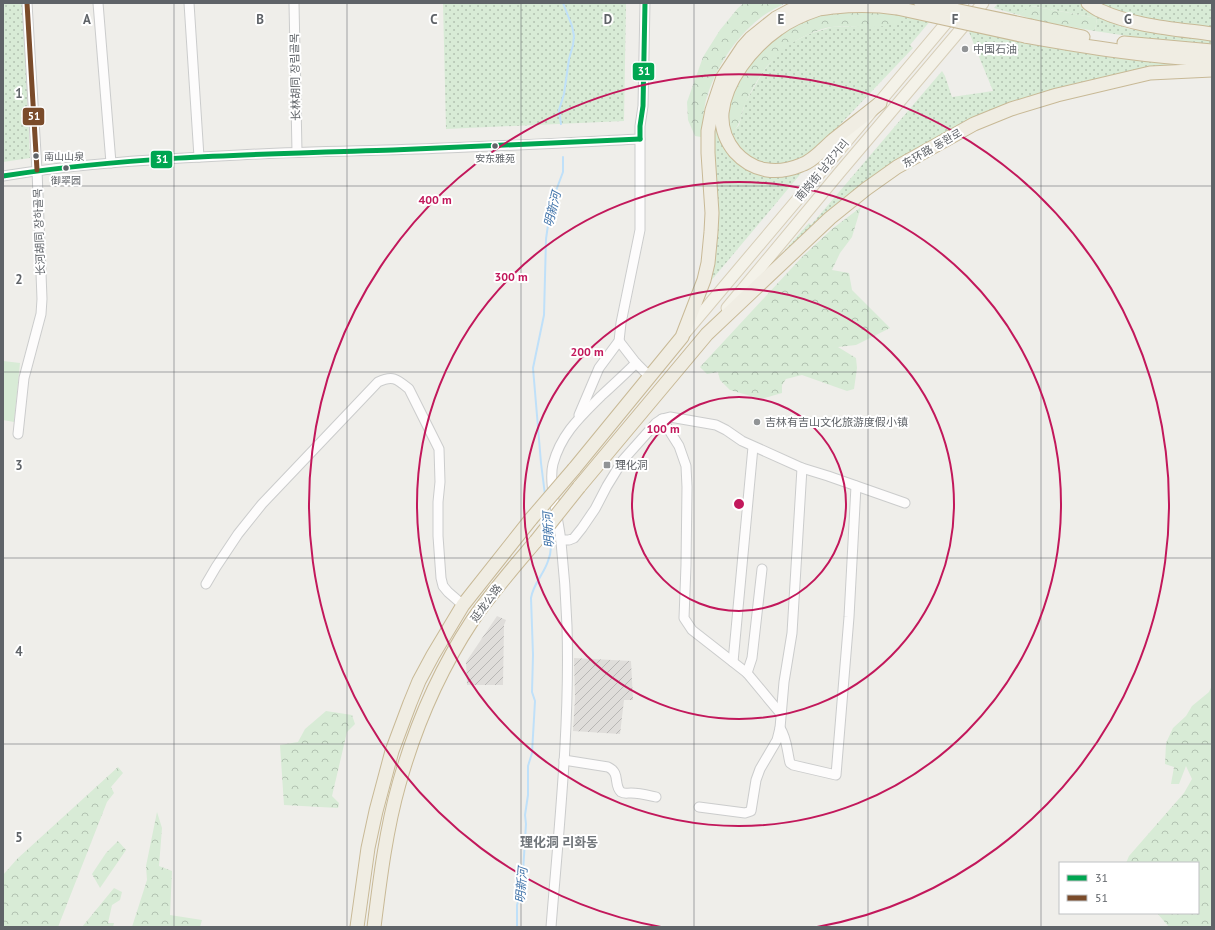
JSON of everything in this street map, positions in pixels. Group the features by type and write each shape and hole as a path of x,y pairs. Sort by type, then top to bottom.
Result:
{"highway":[{"path":"682,337 704,280 711,247 712,213 708,130 717,92 723,77 732,62 751,38 776,18 808,3"},
{"path":"920,3 1087,46 1146,55 1212,60"},
{"path":"1088,3 1100,11 1118,18 1212,34"},
{"path":"880,103 804,165 783,170 773,171 762,169 751,166 742,160 731,147 722,126 722,112 725,99 735,75 742,64 760,43 778,29 798,17 820,9 862,6 897,8 1028,31 1212,51"},
{"name":"东环路 동환로","path":"706,334 830,218 866,189 897,167 974,124 1011,109 1049,97 1094,86 1150,74 1212,70"},
{"name":"延龙公路","path":"374,927 385,849 398,785 418,723 446,666 472,621 493,592 706,334"},
{"name":"延龙公路","path":"358,927 368,848 392,751 402,721 419,681 433,655 463,605 531,519 682,337"}],"main road":[{"name":"南岗街 남강거리","path":"682,337 963,3"},
{"name":"南岗街 남강거리","path":"706,334 845,166 983,3"}],"street":[{"name":"长河胡同 장하골목","path":"18,434 24,378 41,314 42,299 37,170 27,3"},
{"path":"98,3 111,163"},
{"path":"189,3 199,157"},
{"name":"长林胡同 장림골목","path":"294,3 297,152"},
{"path":"578,419 599,368 619,340 621,323 640,230 640,126 643,106 645,3"},
{"path":"3,176 37,170 199,157 640,139"},
{"path":"619,340 636,363 650,377"},
{"path":"551,927 564,760 568,662 566,605 561,540 551,475 553,464 565,438 578,419 636,363"},
{"path":"206,584 234,541 262,504 378,382 386,378 393,378 401,382 409,389 438,449 440,482 438,502 438,536 441,578 443,586 463,605"},
{"path":"561,540 569,540 574,538 595,509 623,460 656,423 662,419 670,417 716,425 753,447 802,468 906,503"},
{"path":"662,419 679,446 686,466 686,565 684,618 692,630 747,673 781,714"},
{"path":"733,662 753,447"},
{"path":"611,449 623,460"},
{"path":"699,807 744,813 751,811 756,780 760,769 777,740 780,728 784,682 792,633 802,468"},
{"path":"780,728 784,733 790,763 836,775 856,486"},
{"path":"747,673 752,658 762,569"},
{"path":"564,760 608,767 615,772 619,788 624,793 642,794 656,797"}],"shaded area":[{"path":"497,616 506,620 504,625 503,685 467,685 466,662"},
{"path":"574,658 631,661 633,700 624,700 620,734 573,731 575,698"}],"green space":[{"path":"3,3 23,3 30,158 3,162"},
{"path":"443,3 626,3 624,121 446,129"},
{"path":"744,3 785,3 759,19 741,36 726,55 710,88 706,100 701,137 695,136 688,120 687,102 703,57 720,30"},
{"path":"998,3 1080,3 1093,14 1104,20 1129,29 1212,39 1212,44 1147,39 1095,31 1097,18 1032,6 1019,15 994,8"},
{"path":"1094,3 1212,3 1212,31 1143,21"},
{"path":"1031,6 1097,18 1095,31 1038,21 1019,15"},
{"path":"853,9 905,15 899,21 891,24 871,27 832,27 798,39 779,54 763,71 751,91 738,125 730,135 727,112 731,97 746,67 773,37 812,17"},
{"path":"905,15 931,20 910,45 913,48 809,155 787,165 763,165 741,153 730,135 739,125 745,103 763,72 777,54 791,43 809,34 832,27 874,26"},
{"path":"971,29 1078,52 1180,62 1183,66 1122,74 1085,81 1050,91 972,120 783,256 785,250 809,223 811,225 942,71 952,97 993,91 969,32"},
{"path":"717,128 736,160 803,171 710,282 715,258 716,234 712,129"},
{"path":"861,207 852,237 840,253 832,270 849,273 852,290 890,328 856,345 838,347 856,358 857,368 854,389 847,391 802,375 786,379 782,385 782,393 761,399 730,390 720,380 718,372 707,374 700,367 802,257 832,229"},
{"path":"3,361 20,363 14,422 3,420"},
{"path":"1212,685 1212,927 1169,927 1158,914 1199,914 1199,862 1126,862 1129,856 1184,793 1192,779 1186,766 1179,784 1171,784 1174,767 1165,764 1166,743 1173,728 1186,716 1192,706 1209,692"},
{"path":"326,711 352,715 355,724 347,732 332,796 339,803 338,808 284,805 280,745 298,742 305,729"},
{"path":"118,767 123,773 111,787 114,793 107,802 58,927 3,927 3,875 17,859"},
{"path":"157,812 162,828 159,866 172,871 170,915 202,920 200,927 132,927 147,880 146,866"},
{"path":"118,841 126,850 100,888 92,874 106,853"},
{"path":"114,888 122,892 120,900 112,905 108,923 114,923 113,927 82,927"}],"waterway":[{"name":"明新河","path":"561,124 559,110 564,94 574,36 572,26 563,3"},
{"name":"明新河","path":"545,495 533,368 544,315 546,239 551,204 563,172 563,157"},
{"name":"明新河","path":"547,509 548,519"},
{"name":"明新河","path":"517,927 517,905 522,888 526,824 525,815 528,795 528,766 532,753 535,701 532,692 533,655 531,598 534,588 549,558 551,547 550,533"}],"transit line":[{"name":"51","path":"27,3 37,170"},
{"name":"31","path":"640,139 643,106 645,3"},
{"name":"31","path":"3,176 100,164 198,157 455,148 640,139"}],"place":[{"name":"中国石油","path":"965,49"},
{"name":"安东雅苑","path":"495,146"},
{"name":"南山山泉","path":"36,156"},
{"name":"御翠园","path":"66,168"},
{"name":"吉林有吉山文化旅游度假小镇","path":"757,422"},
{"name":"理化洞","path":"607,465"}],"district":[{"name":"理化洞 리화동","path":"559,842"}]}
